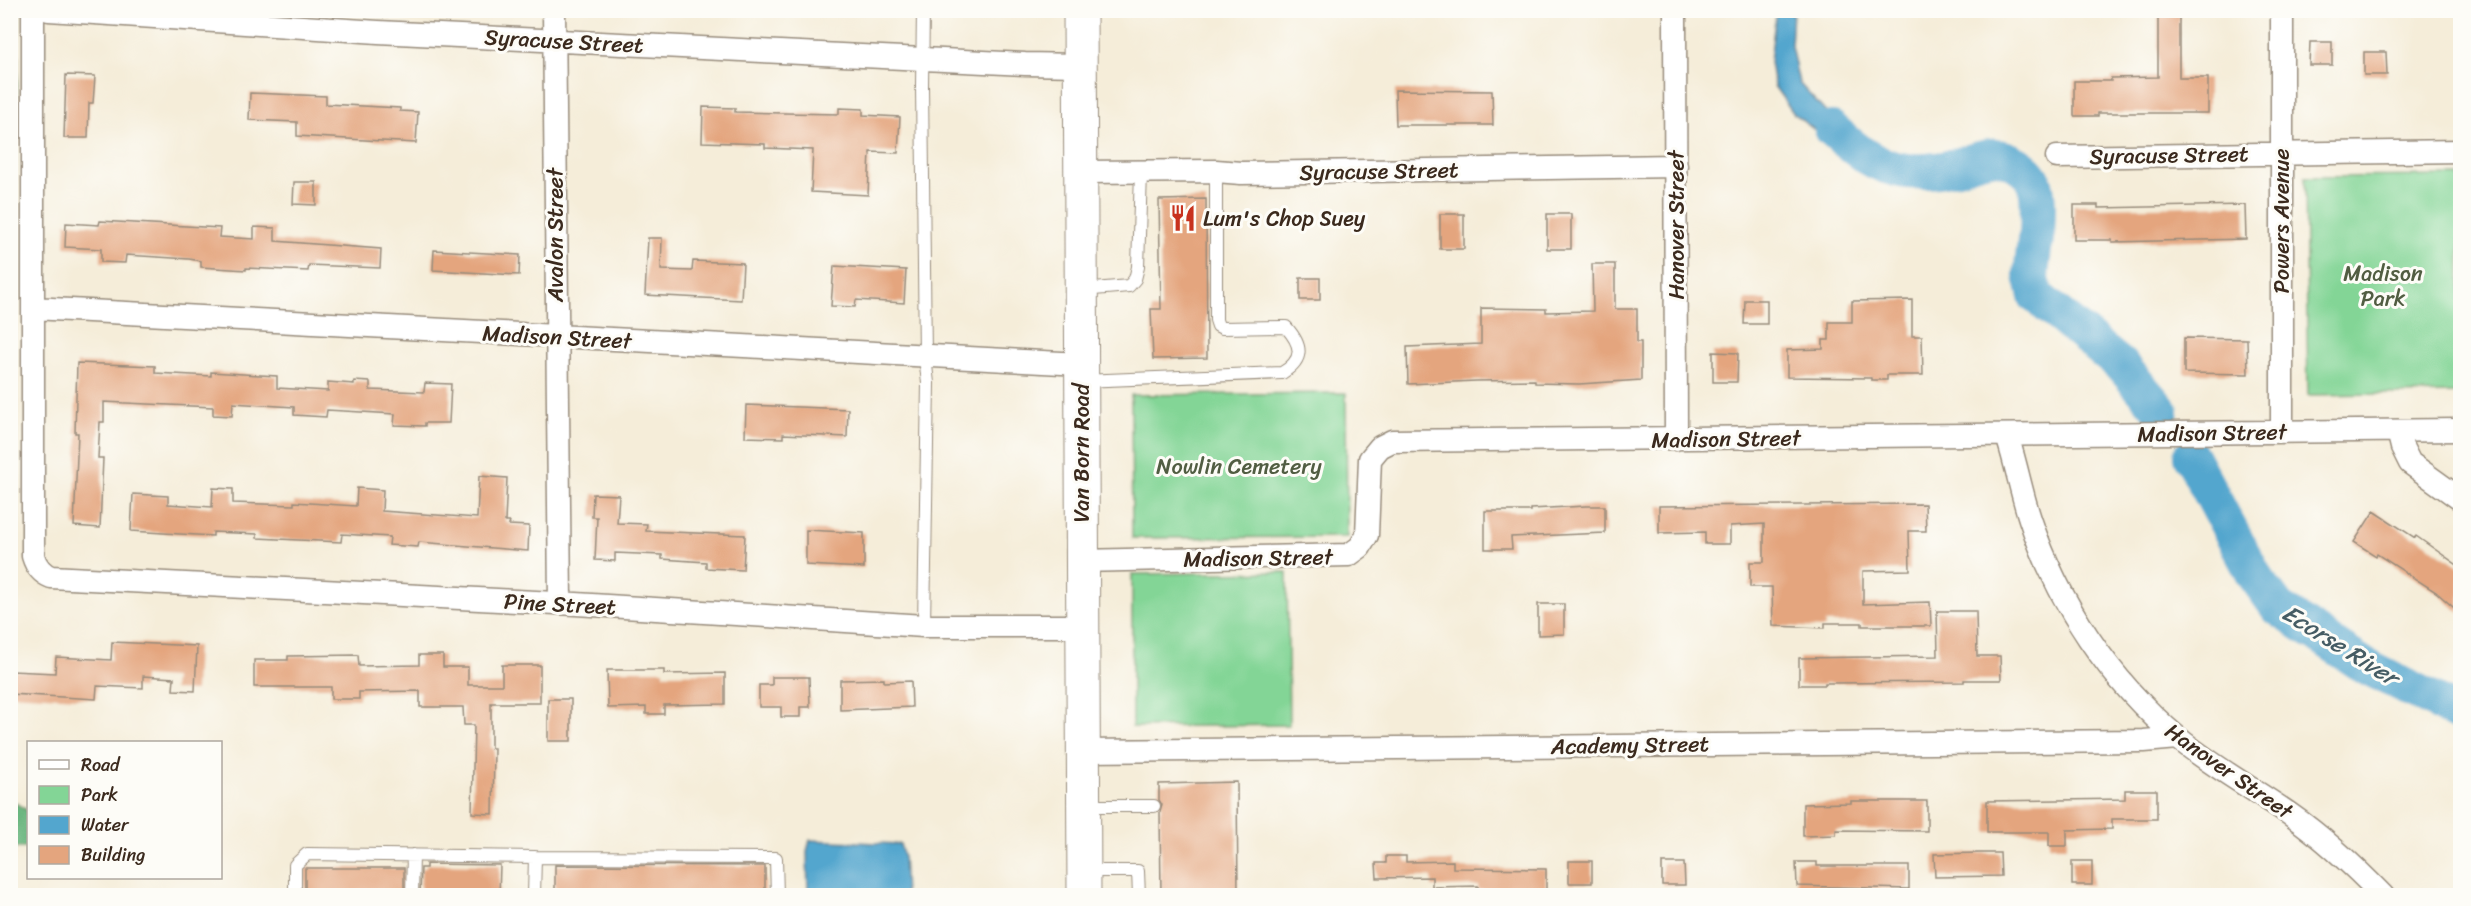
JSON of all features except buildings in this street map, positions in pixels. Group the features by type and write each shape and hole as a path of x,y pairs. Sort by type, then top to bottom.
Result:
{"main road":[{"name":"Van Born Road","path":"1080,10 1084,883"}],"street":[{"path":"33,10 33,308"},
{"name":"Syracuse Street","path":"49,10 378,32 923,57 1025,64 1080,64"},
{"name":"Avalon Street","path":"554,10 560,603"},
{"name":"Hanover Street","path":"1675,10 1676,439"},
{"name":"Powers Avenue","path":"2282,10 2282,432"},
{"name":"Syracuse Street","path":"2057,157 2460,151"},
{"name":"Syracuse Street","path":"1081,172 1216,171 1241,173 1677,166"},
{"name":"Madison Street","path":"33,308 925,357 1081,372"},
{"name":"Pine Street","path":"33,308 33,556 36,566 51,577 560,603 924,626 1026,628 1082,626"},
{"name":"Madison Street","path":"1081,561 1349,555 1360,548 1367,535 1370,459 1380,447 1392,441 2460,430"},
{"path":"2398,431 2410,464 2460,499"},
{"name":"Hanover Street","path":"2007,436 2018,468 2030,518 2046,559 2087,636 2113,671 2149,712 2178,738 2293,816 2333,848 2383,896"},
{"name":"Academy Street","path":"1082,751 2133,741 2178,738"}],"lane":[{"path":"923,10 925,357 928,383 924,626"},
{"path":"1081,372 1282,374 1292,367 1299,356 1298,344 1286,327 1222,328 1218,326 1216,320 1216,171"},
{"path":"1081,290 1129,286 1135,279 1140,172"},
{"path":"1083,806 1154,806"},
{"path":"295,896 296,865 307,854 776,858 777,896"},
{"path":"412,896 413,855"},
{"path":"534,896 535,857"},
{"path":"1084,883 1138,871 1139,896"}],"green space":[{"path":"10,11 19,11 11,365"},
{"name":"Madison Park","path":"2460,176 2460,393 2308,395 2305,177"},
{"name":"Nowlin Cemetery","path":"1346,393 1347,537 1132,538 1131,395"},
{"path":"1287,572 1289,725 1132,727 1132,574"},
{"path":"10,799 27,810 27,848 11,848"}],"water":[{"path":"1776,11 1793,11 1791,46 1799,83 1842,130 1872,154 1865,169 1794,114 1774,86 1770,62"},
{"path":"810,840 900,844 903,855 905,895 808,895 807,851"}],"waterway":[{"name":"Ecorse River","path":"1832,129 1875,162 1896,169 1939,170 1987,157 2002,157 2025,170 2034,181 2037,191 2037,239 2035,240 2031,275 2036,296 2123,367 2161,411"},
{"name":"Ecorse River","path":"2191,456 2254,575 2278,608 2365,666 2460,714"}],"place":[{"name":"Lum's Chop Suey","path":"1183,218"}]}
